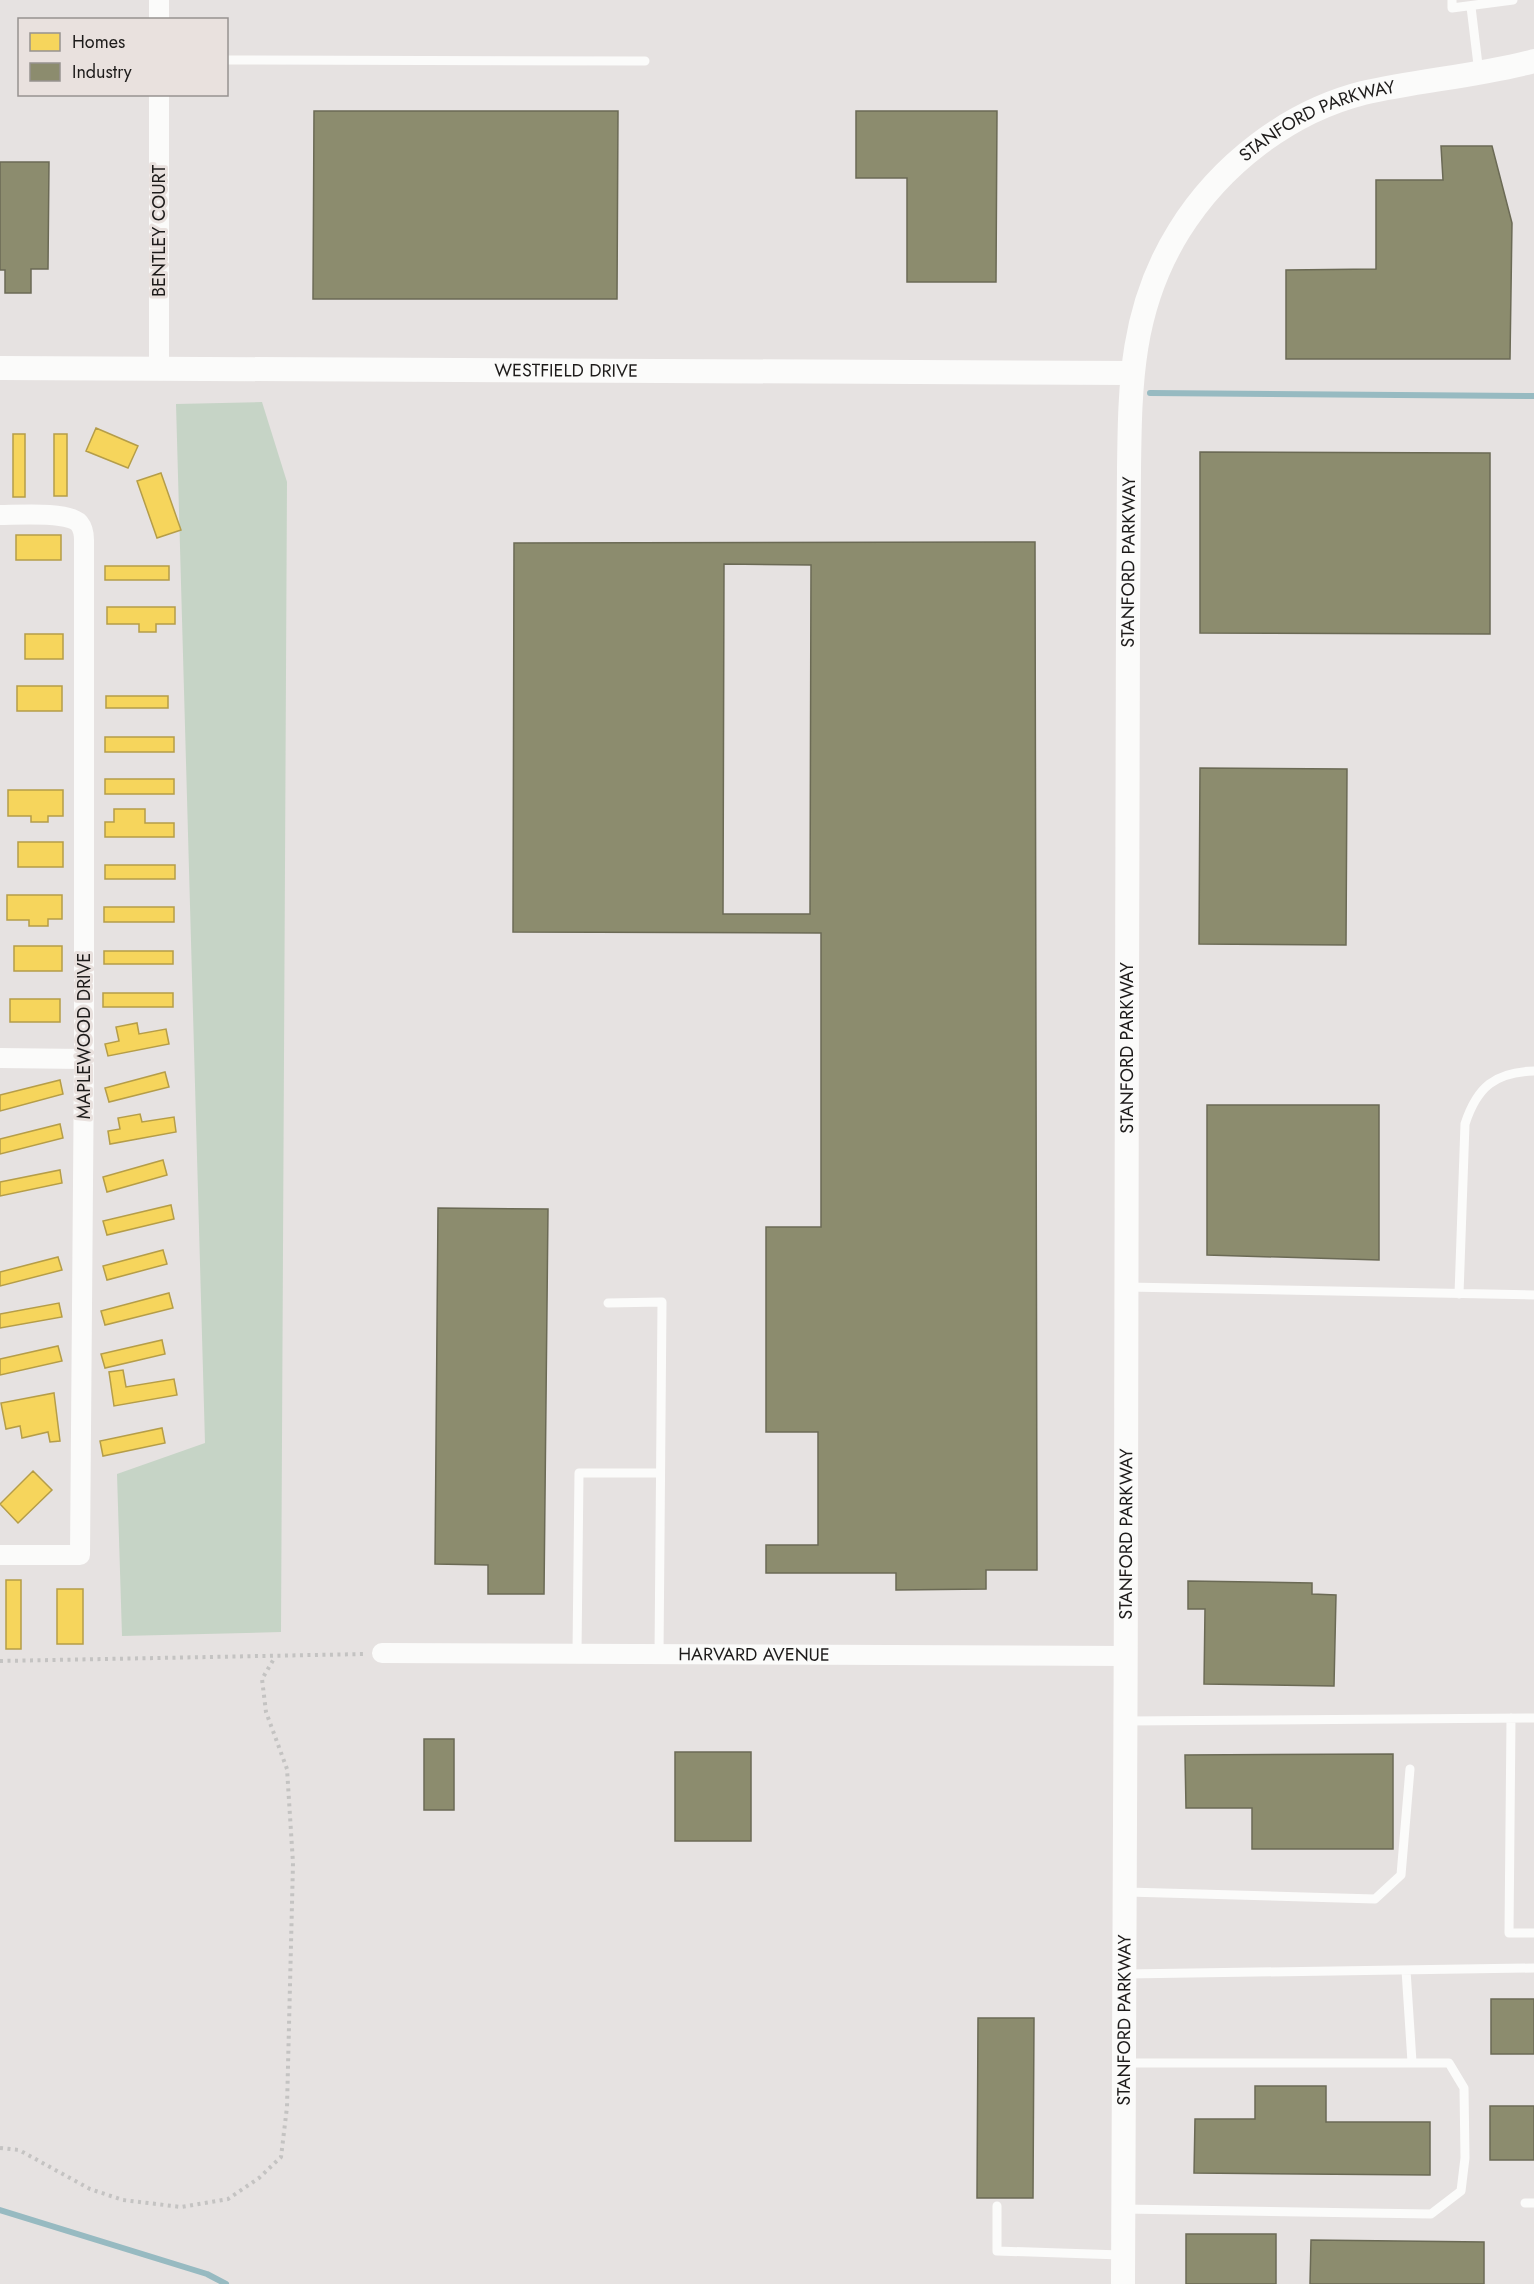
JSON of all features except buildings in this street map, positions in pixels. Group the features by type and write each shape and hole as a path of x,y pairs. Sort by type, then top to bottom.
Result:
{"street":[{"path":"159,0 159,18"},
{"name":"STANFORD PARKWAY","path":"1124,2284 1131,373 1142,315 1163,260 1193,210 1240,160 1279,130 1331,103 1360,94 1479,74 1534,61"},
{"name":"BENTLEY COURT","path":"159,96 159,368"},
{"name":"WESTFIELD DRIVE","path":"0,369 1131,373"},
{"name":"MAPLEWOOD DRIVE","path":"0,515 63,517 76,520 84,531 84,1059 80,1555 0,1555"},
{"path":"0,1058 84,1059"},
{"name":"HARVARD AVENUE","path":"382,1653 1125,1656"}],"lane":[{"path":"1452,0 1452,8 1513,0"},
{"path":"1471,7 1479,74"},
{"path":"228,60 645,61"},
{"path":"1459,1294 1465,1124 1473,1101 1491,1081 1515,1072 1534,1071"},
{"path":"1127,1287 1534,1295"},
{"path":"608,1303 662,1302 659,1655"},
{"path":"577,1653 579,1473 660,1473"},
{"path":"1511,1718 1509,1933 1534,1934"},
{"path":"1125,1721 1534,1718"},
{"path":"1125,1892 1375,1899 1401,1875 1410,1769"},
{"path":"1124,1974 1534,1968"},
{"path":"1406,1970 1412,2062"},
{"path":"1124,2063 1449,2063 1464,2088 1465,2158 1461,2191 1431,2214 1124,2210"},
{"path":"997,2206 997,2251 1124,2256"}],"path":[{"path":"0,1661 382,1653"},
{"path":"0,2148 19,2150 90,2189 123,2200 181,2207 228,2199 259,2178 281,2157 287,2107 293,1863 287,1769 266,1712 262,1679 275,1657"}],"green space":[{"path":"262,402 287,482 281,1632 122,1636 117,1474 205,1443 176,404"}],"waterway":[{"path":"1150,393 1534,396"},
{"path":"0,2210 207,2274 226,2284"}]}
